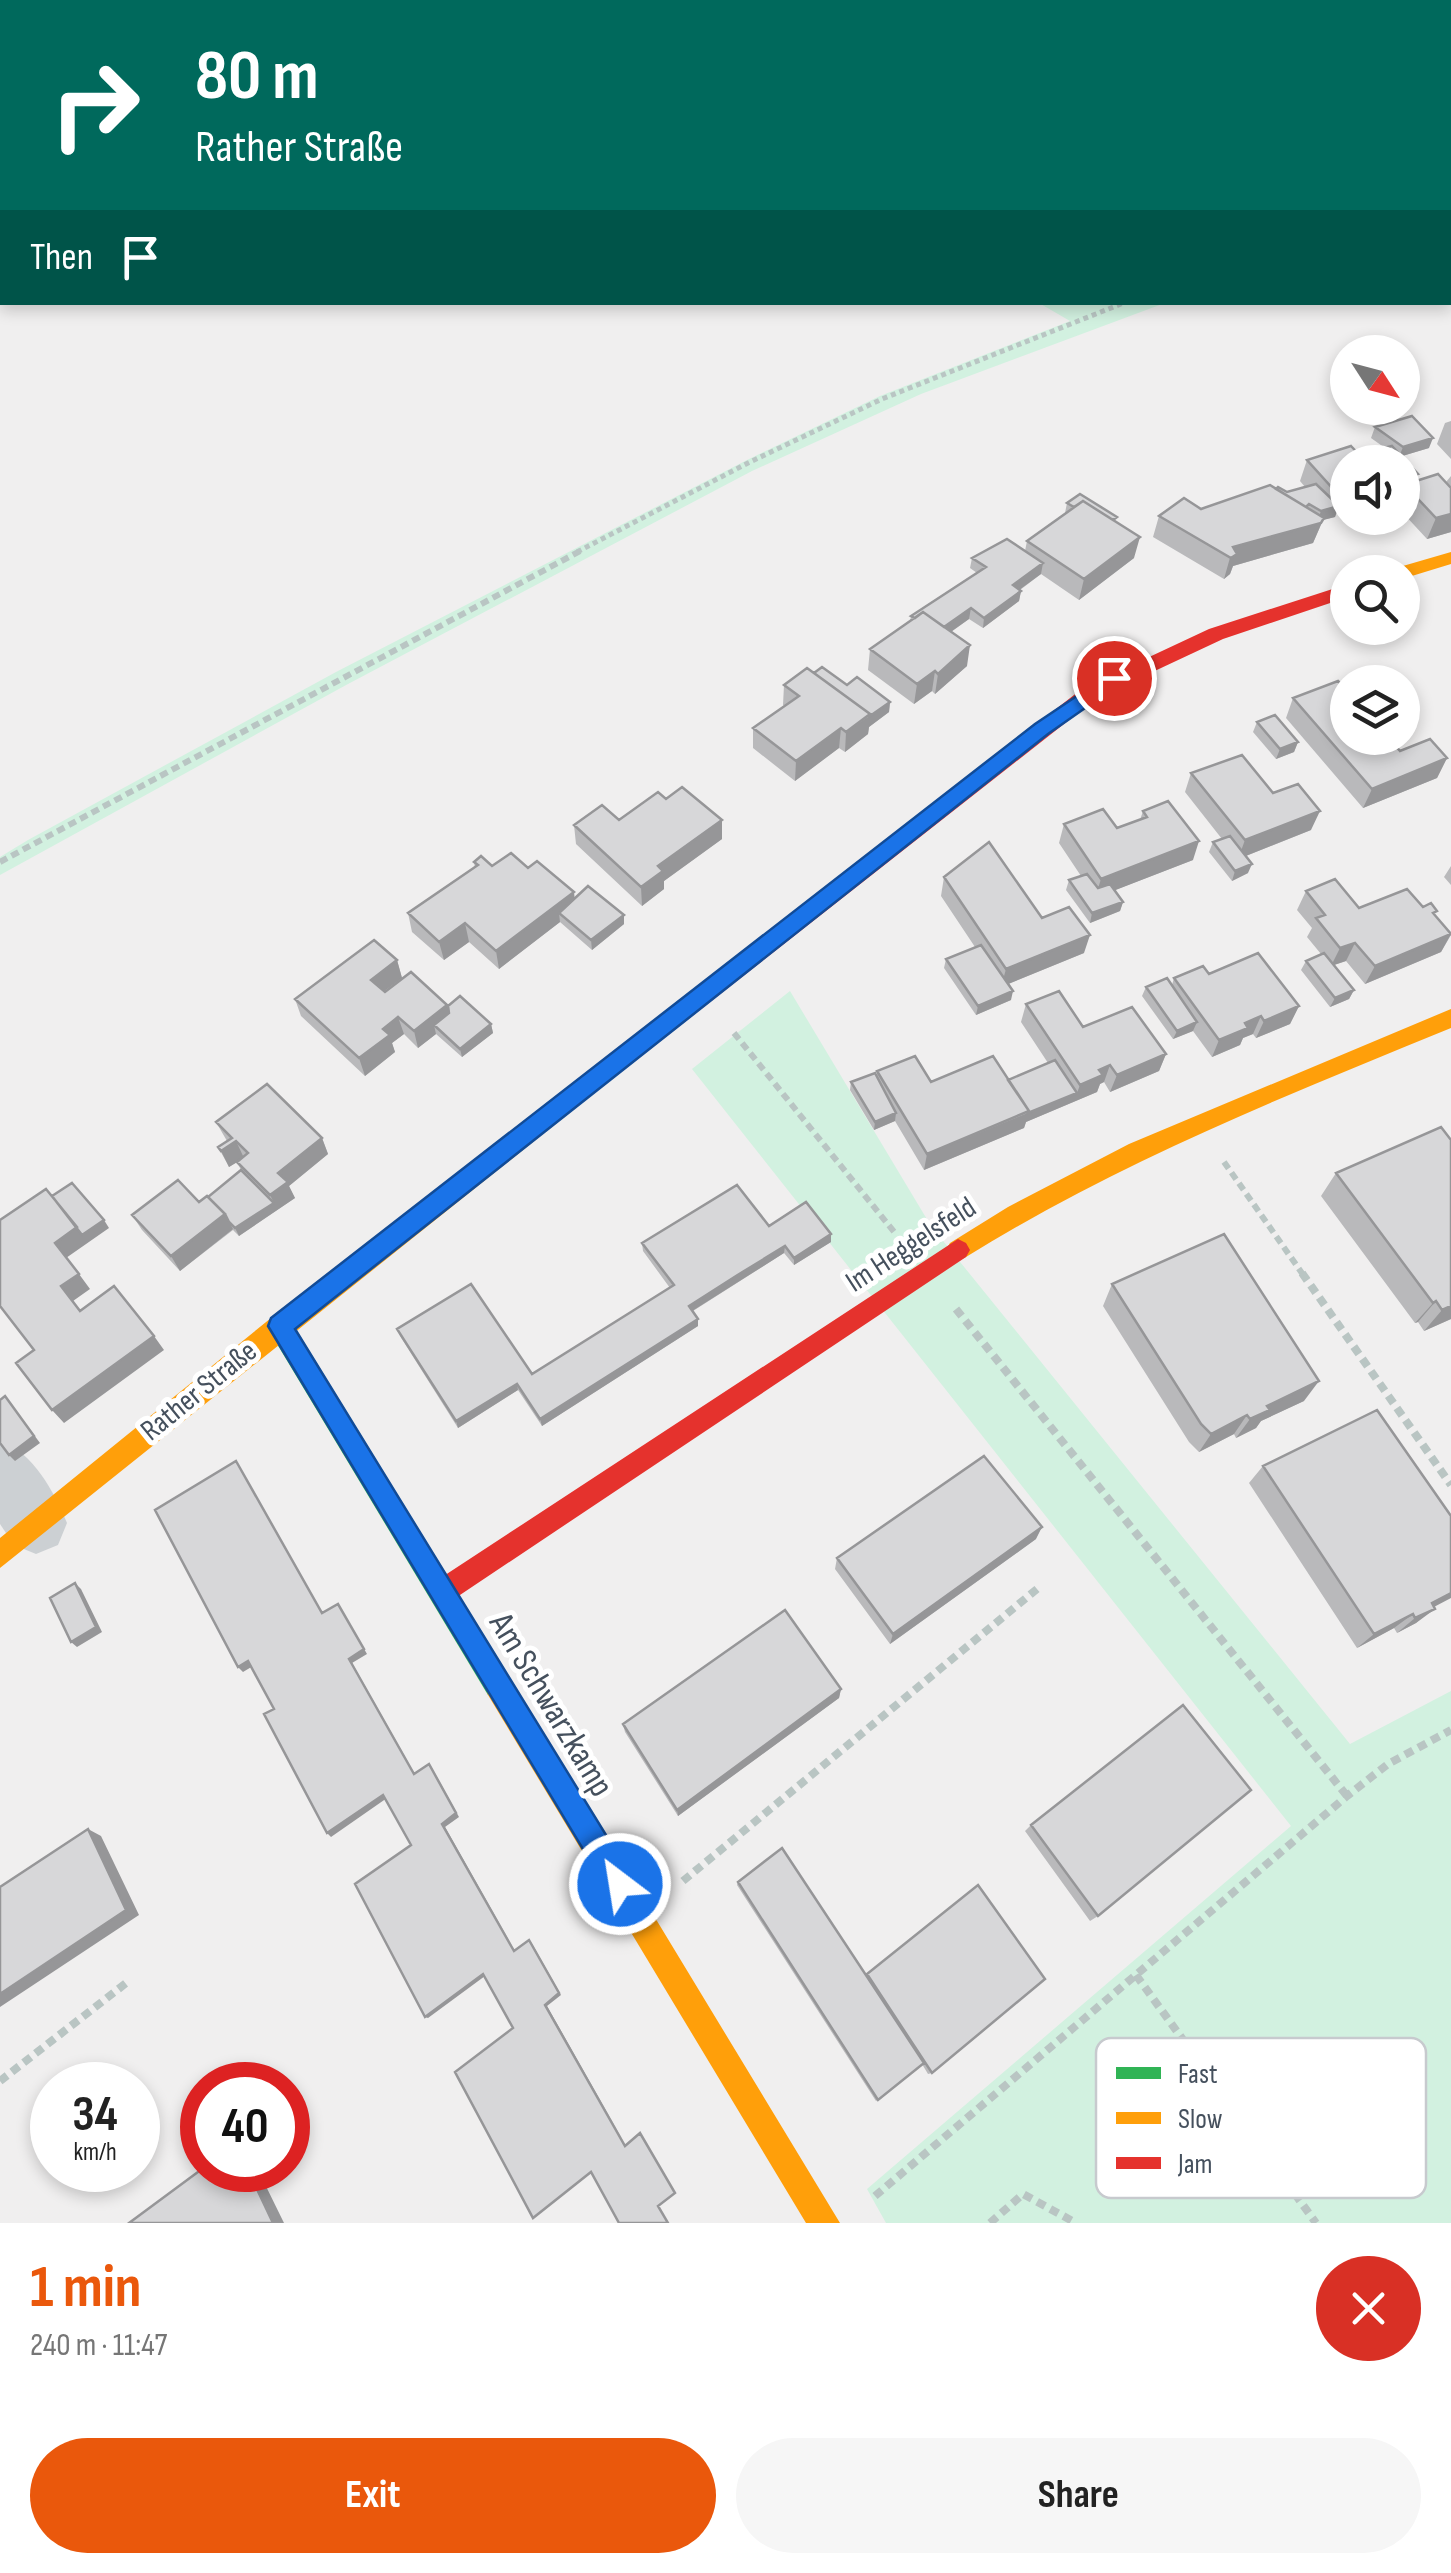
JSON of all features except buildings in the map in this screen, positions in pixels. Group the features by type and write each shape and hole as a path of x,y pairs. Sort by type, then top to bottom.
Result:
{"street":[{"path":"1420,567 1451,558"},
{"name":"Rather Straße","path":"0,1470 18,1539 280,1326 1090,693 1138,664 1190,641 1330,596"},
{"name":"Im Heggelsfeld","path":"442,1592 1012,1214 1107,1162 1451,1018"},
{"name":"Am Schwarzkamp","path":"280,1326 824,2223"}],"path":[{"path":"0,862 272,712 748,463 882,399 1118,305"},
{"path":"702,993 1346,1796"},
{"path":"1197,1124 1451,1485"},
{"path":"640,1916 1037,1589"},
{"path":"873,2198 1346,1796 1388,1764 1451,1730"},
{"path":"1136,1975 1182,2038"},
{"path":"0,2081 130,1980"},
{"path":"990,2223 1023,2194 1076,2223"},
{"path":"1298,2198 1316,2223"}],"green space":[{"path":"1042,305 1160,305 921,394 752,471 348,684 0,875 0,857 28,840 336,672 747,460 880,396 1070,321"},
{"path":"790,991 931,1226 1350,1744 1451,1691 1451,2223 886,2223 867,2189 1291,1826 692,1069"}],"traffic: fast":[{"path":"280,1326 498,1685"}],"traffic: slow":[{"path":"1420,567 1451,558"},
{"path":"958,1250 1016,1214 1137,1151 1451,1018"},
{"path":"0,1555 280,1326 585,1087"},
{"path":"498,1685 824,2223"}],"traffic: jam":[{"path":"585,1087 1090,693 1216,634 1330,596"},
{"path":"442,1592 958,1250"}],"route":[{"path":"620,1884 280,1326 702,993 1042,729 1114,678"}]}
